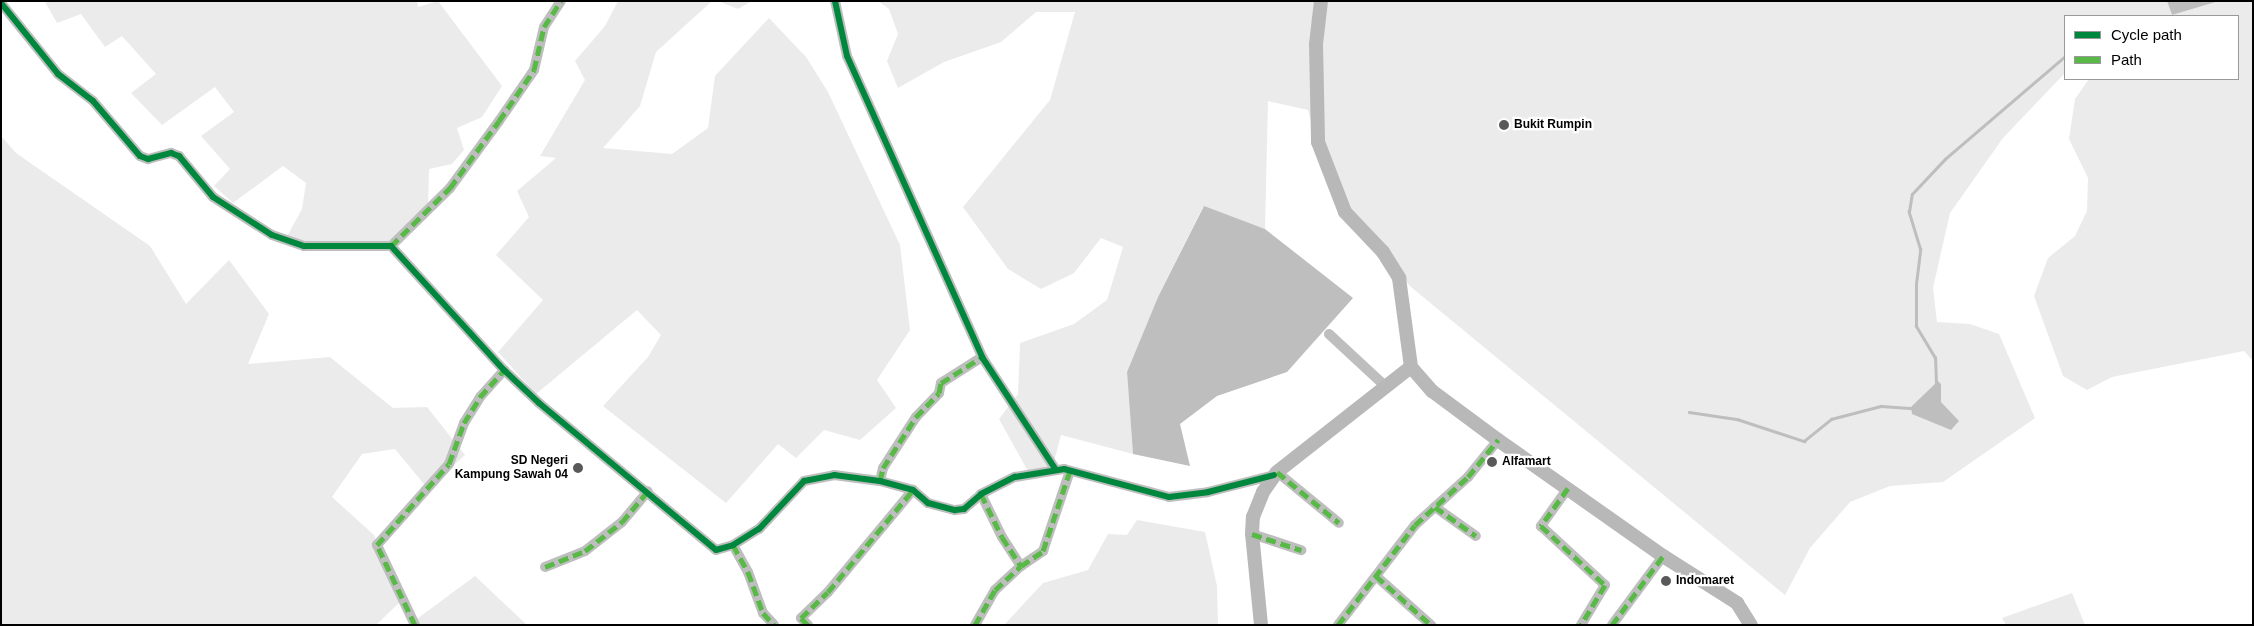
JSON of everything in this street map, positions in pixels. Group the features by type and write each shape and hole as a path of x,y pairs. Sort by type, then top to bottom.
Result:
{"main road":[{"path":"1320,1 1316,44 1318,142 1345,212 1383,252 1399,278 1411,367 1432,390 1498,440 1662,556 1736,603 1751,625"},
{"path":"1261,625 1252,534 1253,517 1275,473 1384,384 1411,367"}],"street":[{"path":"3,11 58,74 93,101 140,156 148,159 171,153 179,156 213,197 272,235 304,246 392,246 450,188 499,121 534,70 544,27 561,1"},
{"path":"836,1 847,56 871,113 908,187 982,357 1056,470"},
{"path":"392,246 504,370 538,403 648,491 716,550 733,545 759,530 804,481 834,475 880,481 913,490 928,503 954,510 964,509 981,494 1015,478 1056,470 1070,471 1169,496 1208,492 1275,473 1339,523"},
{"path":"1330,334 1384,384"},
{"path":"880,481 883,468 916,417 939,393 940,383 982,357"},
{"path":"415,625 376,545 450,464 464,423 480,397 504,370"},
{"path":"1338,625 1415,525 1468,477 1498,440"},
{"path":"975,625 995,590 1021,566 1043,551 1070,471"},
{"path":"1568,488 1541,526 1605,586 1581,625"},
{"path":"808,625 801,618 828,592 913,490"},
{"path":"546,568 592,545 622,522 648,491"},
{"path":"981,494 1002,537 1021,566"},
{"path":"1436,507 1476,536"},
{"path":"1252,534 1301,550"},
{"path":"733,545 748,572 763,613 774,625"},
{"path":"1612,625 1662,556"},
{"path":"1376,576 1431,625"}],"shaded area":[{"path":"417,1 418,7 438,1 502,86 482,117 457,128 464,150 452,164 429,169 428,211 394,243 309,249 285,240 302,209 306,183 283,166 233,203 214,186 230,169 201,136 234,112 215,87 162,125 131,93 156,74 122,36 105,47 81,14 57,23 45,2"},
{"path":"618,1 712,1 656,52 640,106 603,148 672,154 708,128 715,76 769,18 806,57 828,92 900,245 910,330 877,380 896,408 860,440 824,430 796,458 778,444 726,503 603,406 648,357 661,335 637,310 536,394 498,352 543,300 496,255 529,217 517,191 556,158 540,156 585,80 575,61 605,26"},
{"path":"718,1 752,1 738,9"},
{"path":"878,1 2167,1 2172,15 2064,15 2064,74 2003,138 1950,213 1933,288 1937,322 1970,324 1999,334 2035,418 1943,482 1890,486 1850,502 1810,548 1785,595 1411,287 1361,231 1328,182 1308,110 1268,101 1265,229 1203,207 1158,297 1127,372 1133,454 1061,435 1052,469 1029,473 999,419 1018,394 1020,343 1074,324 1107,300 1123,247 1101,238 1074,273 1041,289 1008,269 963,207 1050,100 1075,12 1036,12 1001,42 944,62 898,88 887,61 898,34 889,9"},
{"path":"2167,1 2219,1 2172,15"},
{"path":"2219,1 2253,1 2253,361 2244,351 2112,377 2087,390 2063,376 2034,296 2048,258 2075,236 2087,211 2088,178 2069,139 2075,99 2088,80 2239,80 2239,15 2172,15"},
{"path":"1,136 16,153 150,246 186,304 229,260 269,314 248,364 330,357 393,408 427,407 465,455 428,489 395,449 362,454 332,497 374,535 401,601 376,625 1,625"},
{"path":"1204,206 1265,229 1353,298 1287,372 1217,396 1180,424 1190,466 1133,454 1127,372 1158,297"},
{"path":"1938,381 1941,384 1941,402 1959,421 1951,430 1912,414 1911,407"},
{"path":"1137,520 1205,532 1217,586 1218,625 1004,625 1043,583 1088,570 1108,534 1127,535"},
{"path":"475,576 527,625 415,625 414,621"},
{"path":"2072,593 2085,625 2006,625 2002,618"}],"waterway":[{"path":"1936,384 1935,358 1916,326 1916,284 1920,249 1909,212 1912,194 1945,159 2064,57"},
{"path":"1689,412 1737,419 1804,441 1831,419 1881,406 1913,408"}],"marked path":[{"path":"391,246 450,188 499,121 534,70 544,27 561,1"},
{"path":"880,481 883,468 916,417 939,393 941,383 982,357"},
{"path":"415,625 377,545 449,464 464,423 480,397 504,370"},
{"path":"1338,625 1415,525 1468,477 1498,440"},
{"path":"975,625 995,590 1021,566 1043,551 1070,471"},
{"path":"1277,472 1339,523"},
{"path":"1568,488 1541,526 1605,585 1581,625"},
{"path":"808,625 801,618 828,592 913,490"},
{"path":"545,567 585,551 622,522 648,491"},
{"path":"981,494 1002,537 1021,566"},
{"path":"1435,507 1476,536"},
{"path":"1252,534 1301,550"},
{"path":"733,545 748,572 763,613 774,625"},
{"path":"1612,625 1663,556"},
{"path":"1376,576 1431,625"}],"cycle path":[{"path":"835,1 847,56 982,357 1056,470"},
{"path":"1,3 58,74 93,101 140,156 148,159 171,153 179,156 213,197 272,235 304,246 391,246 504,370 539,403 716,550 733,545 759,529 804,481 834,475 880,481 913,490 928,503 955,510 964,509 981,494 1015,477 1064,469 1169,497 1208,492 1274,475"}],"place":[{"name":"Bukit Rumpin","path":"1504,125"},
{"name":"Alfamart","path":"1492,462"},
{"name":"SD Negeri Kampung Sawah 04","path":"578,468"},
{"name":"Indomaret","path":"1666,581"}]}
